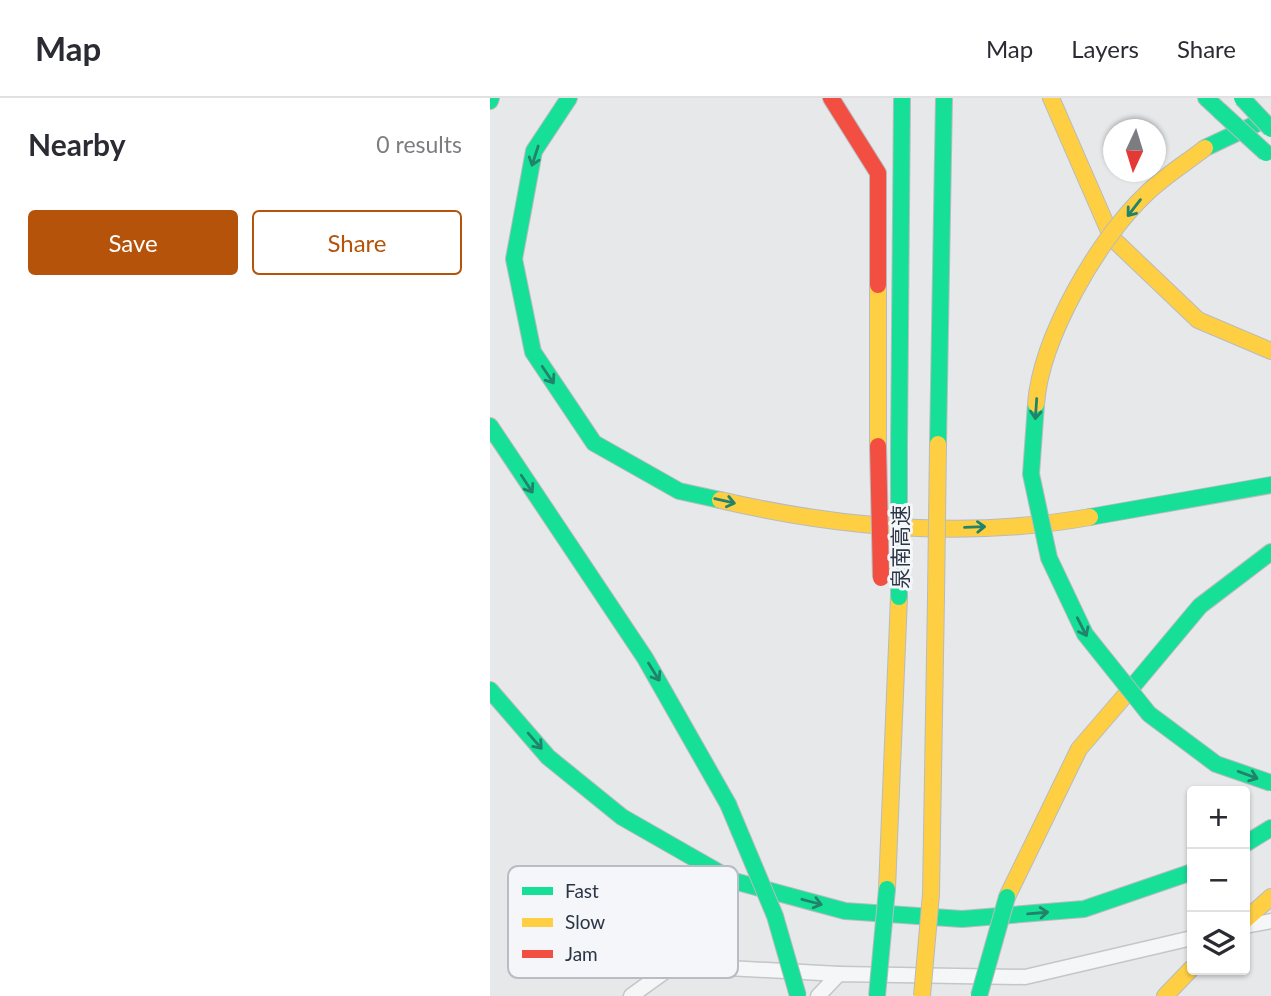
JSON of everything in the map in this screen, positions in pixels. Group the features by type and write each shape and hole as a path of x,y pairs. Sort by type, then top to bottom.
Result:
{"highway":[{"path":"831,98 878,173 878,446 887,881"},
{"name":"泉南高速","path":"877,996 887,881 899,597 902,98"},
{"name":"泉南高速","path":"922,996 931,894 944,98"},
{"path":"1051,98 1112,238 1198,320 1271,351"},
{"path":"1206,98 1268,155"},
{"path":"1242,98 1271,130"},
{"path":"576,103 534,151 514,259 533,352 594,443 666,484 679,491 796,517 922,528 1046,525 1271,485"},
{"path":"576,103 549,158 531,259 548,346 605,431 684,476 798,502 949,512"},
{"path":"1271,117 1205,148 1145,194 1099,252 1061,316 1037,395 1031,474 1049,558 1085,635 1149,714 1216,764 1271,783"},
{"path":"490,426 700,746 728,804 775,916 798,996"},
{"path":"1003,510 1044,509 1253,474 1271,468"},
{"path":"979,996 1007,897 1079,748 1200,606 1271,552"},
{"path":"490,690 548,757 622,817 708,866"},
{"path":"1250,841 1271,828"},
{"path":"738,882 845,911 962,919 1084,909 1187,874"},
{"path":"1250,916 1271,897"},
{"path":"1165,996 1187,973"}],"street":[{"path":"1250,925 1271,921"},
{"path":"738,968 839,974 1025,977 1187,939"},
{"path":"818,996 839,974"},
{"path":"631,996 656,978"}],"traffic: fast":[{"path":"569,98 534,151 514,259 533,352 594,443 679,491 720,500"},
{"path":"899,446 902,98"},
{"path":"938,444 944,98"},
{"path":"1206,98 1220,111"},
{"path":"1242,98 1271,129"},
{"path":"1220,111 1266,153"},
{"path":"1205,148 1260,122"},
{"path":"1036,404 1031,474 1049,558 1085,634 1149,714 1216,764 1271,783"},
{"path":"490,426 645,658 728,804"},
{"path":"899,446 899,597"},
{"path":"1090,517 1271,485"},
{"path":"1128,692 1200,606 1271,552"},
{"path":"490,690 548,757 622,817 708,866"},
{"path":"728,804 775,916 798,996"},
{"path":"1250,841 1271,828"},
{"path":"738,882 845,911 962,919 1084,909 1187,874"},
{"path":"877,996 887,889"},
{"path":"979,996 1007,897"}],"traffic: slow":[{"path":"1051,98 1112,238 1198,320 1271,351"},
{"path":"1036,404 1040,378 1060,320 1091,263 1128,213 1146,194 1205,148"},
{"path":"878,285 878,446"},
{"path":"936,597 938,444"},
{"path":"720,500 811,518 904,527 997,528 1090,517"},
{"path":"887,889 899,597"},
{"path":"931,894 936,597"},
{"path":"1007,897 1079,749 1128,692"},
{"path":"922,996 931,894"},
{"path":"1250,916 1271,897"},
{"path":"1165,996 1187,973"}],"traffic: jam":[{"path":"831,98 878,173 878,285"},
{"path":"878,446 881,578"}]}
